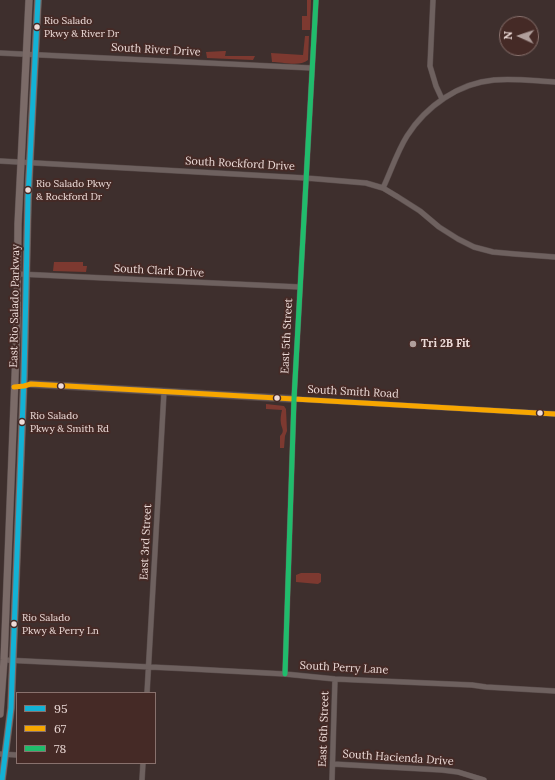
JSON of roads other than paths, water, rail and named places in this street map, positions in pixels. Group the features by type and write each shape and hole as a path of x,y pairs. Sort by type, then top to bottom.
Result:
{"main road":[{"name":"East Rio Salado Parkway","path":"0,714 4,660 18,274 18,224 29,0"},
{"name":"East Rio Salado Parkway","path":"2,780 3,754 11,708 26,384 27,226 38,0"}],"street":[{"name":"East 5th Street","path":"285,674 294,399 316,0"},
{"path":"433,0 430,66 442,100"},
{"name":"South River Drive","path":"0,53 312,68"},
{"path":"383,188 407,136 419,120 442,100 465,88 482,82 511,79 555,82"},
{"name":"South Rockford Drive","path":"0,161 30,164 355,181 383,188 420,211 439,227 474,247 493,252 555,257"},
{"name":"South Clark Drive","path":"18,274 300,287"},
{"name":"South Smith Road","path":"14,383 555,414"},
{"name":"East 3rd Street","path":"147,692 164,392"},
{"name":"South Perry Lane","path":"4,660 285,674 335,679 465,684 555,691"},
{"name":"East 6th Street","path":"332,780 335,679"},
{"path":"3,754 16,755"},
{"path":"142,780 143,764"},
{"name":"South Hacienda Drive","path":"333,764 442,770 458,772 484,780"}],"place":[{"name":"Rio Salado Pkwy & River Dr","path":"37,27"},
{"name":"Rio Salado Pkwy & Rockford Dr","path":"28,190"},
{"name":"Tri 2B Fit","path":"413,344"},
{"name":"Rio Salado Pkwy & Smith Rd","path":"22,422"},
{"name":"Rio Salado Pkwy & Perry Ln","path":"14,624"}]}
